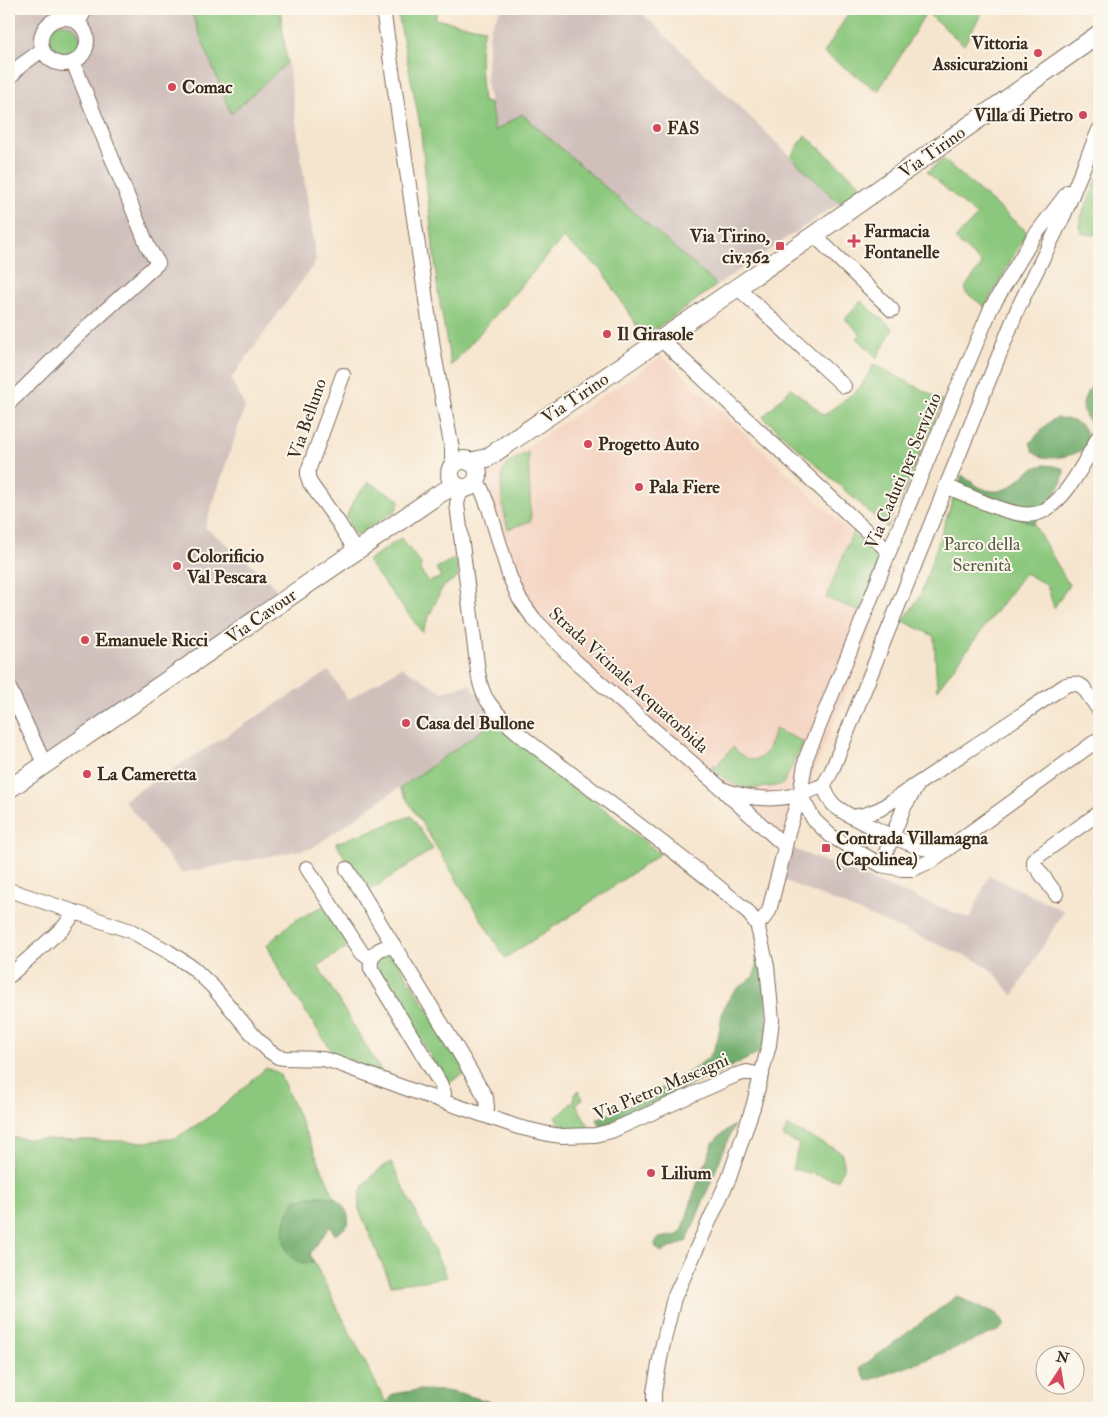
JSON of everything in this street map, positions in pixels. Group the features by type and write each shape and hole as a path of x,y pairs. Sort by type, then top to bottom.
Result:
{"street":[{"path":"78,22 86,9"},
{"name":"Strada Vicinale Acquatorbida","path":"382,9 434,354 452,449 465,475 481,488 519,598 534,619 575,661 722,789 785,849"},
{"path":"51,14 59,18 78,22 86,34 86,47 79,58 66,64 52,61 42,50 40,43 40,36 51,14"},
{"name":"Via Tirino","path":"465,475 814,235 1099,34"},
{"path":"9,78 20,66 42,50"},
{"path":"9,403 74,339 158,263 148,247 73,62"},
{"name":"Via Caduti per Servizio","path":"824,784 832,770 1018,308 1064,215 1099,130"},
{"name":"Via Caduti per Servizio","path":"757,924 763,920 769,911 792,817 800,795 806,758 889,552 991,308 1033,238 1078,180"},
{"path":"814,235 892,310"},
{"path":"738,287 844,386"},
{"path":"662,338 668,346 889,552"},
{"name":"Via Belluno","path":"343,375 308,471 308,477 310,483 356,551"},
{"path":"946,486 1002,509 1024,514 1035,514 1050,507 1059,499 1075,479 1099,436"},
{"path":"465,475 478,672 480,685 488,702 501,717 523,736 747,911 757,924 767,966 772,1020 769,1045 762,1075 729,1178 674,1298 662,1348 654,1392 654,1408"},
{"name":"Via Cavour","path":"9,790 465,475"},
{"path":"853,817 880,809 1070,683 1079,684 1083,687 1099,710"},
{"path":"9,688 45,765"},
{"path":"947,849 927,849 913,846 853,817 833,804 828,798 824,784 800,795 814,820 831,836 881,865 913,869 931,861 1099,739"},
{"path":"881,865 904,807 918,784"},
{"name":"Strada Vicinale Acquatorbida","path":"722,789 732,794 751,798 800,795"},
{"path":"1056,894 1034,864 1034,859 1099,813"},
{"path":"307,868 362,953 371,960"},
{"path":"347,869 486,1098 486,1116"},
{"name":"Via Pietro Mascagni","path":"9,890 131,931 170,952 193,968 212,986 255,1037 274,1055 282,1058 313,1058 334,1062 486,1116 548,1134 562,1136 595,1135 611,1131 736,1075 747,1072 762,1075"},
{"path":"9,976 64,926 75,912"},
{"path":"396,948 383,948 373,955 371,969 440,1083 444,1093 443,1101"}],"shaded area":[{"path":"9,9 280,9 316,261 231,379 245,407 205,527 256,568 281,594 38,761 9,704"},
{"path":"501,9 638,9 839,203 717,285 522,115 495,131 486,82 490,28"},
{"path":"662,356 852,534 895,569 815,769 788,858 527,622 510,592 495,552 483,476"},
{"path":"402,667 443,692 470,684 495,721 312,848 181,873 124,800 329,671 348,700"},
{"path":"791,848 970,919 989,875 1064,911 1013,996 994,972 978,961 783,880"}],"green space":[{"path":"190,9 280,9 287,63 231,114"},
{"path":"397,9 438,9 435,19 485,29 480,55 483,102 490,103 495,131 522,114 717,285 643,336 602,270 563,238 451,366 438,292 420,125"},
{"path":"851,9 984,9 964,45 926,12 878,91 824,53"},
{"path":"63,24 75,29 80,41 75,53 63,58 51,53 46,41 51,29"},
{"path":"805,135 863,187 839,203 791,157"},
{"path":"943,159 1027,232 985,307 965,292 966,286 982,264 955,239 977,216 927,172"},
{"path":"1099,174 1099,233 1091,235 1082,233 1079,227 1081,217"},
{"path":"861,301 893,329 877,358 857,338 861,334 845,319"},
{"path":"874,364 943,401 887,528 763,417 791,388 824,415 860,388"},
{"path":"1099,378 1098,423 1088,421 1083,403 1090,388"},
{"path":"1056,418 1073,421 1084,428 1087,436 1086,448 1067,456 1051,458 1038,455 1033,451 1030,443 1049,422"},
{"path":"528,452 531,521 508,529 501,488 503,473 507,465"},
{"path":"1044,465 1064,469 1063,476 1060,487 1034,524 955,493 962,475 981,488 994,491 1008,488 1031,470"},
{"path":"368,482 400,500 396,510 356,536 348,524 350,520 346,518 353,501"},
{"name":"Parco della Serenità","path":"955,493 1034,524 1069,585 1054,608 1047,585 1025,573 937,690 934,636 903,621 920,596"},
{"path":"852,534 883,558 861,612 826,598"},
{"path":"401,538 421,564 420,570 429,582 441,577 436,568 456,558 458,576 442,588 422,632 367,561"},
{"path":"495,721 660,854 572,915 505,958 400,788"},
{"path":"775,729 804,742 783,784 759,788 741,787 713,770 713,764 716,766 733,747 749,759 755,760 760,758 767,750"},
{"path":"411,816 433,849 366,893 336,843"},
{"path":"327,904 352,944 318,966 384,1076 333,1053 282,976 267,945 292,922"},
{"path":"393,954 467,1072 447,1084 375,964 380,955"},
{"path":"756,957 763,959 768,1025 763,1050 601,1127 597,1119 660,1089 705,1060 716,1045 723,1012 728,1000 755,973"},
{"path":"266,1068 279,1073 335,1198 322,1196 296,1199 306,1263 314,1262 386,1403 385,1408 9,1408 9,1137 145,1142 176,1138 215,1113"},
{"path":"579,1091 583,1099 576,1104 591,1130 562,1129 555,1117 562,1113 574,1100 574,1094"},
{"path":"734,1125 687,1241 661,1252 656,1248 655,1243 658,1238 678,1235 683,1229 695,1189 714,1141"},
{"path":"787,1126 841,1152 843,1166 838,1180 792,1169 799,1144 783,1137"},
{"path":"391,1162 447,1277 391,1285 359,1209 359,1201 360,1194 367,1181"},
{"path":"322,1196 333,1197 339,1201 348,1215 348,1223 344,1229 335,1235 330,1226 310,1254 314,1262 300,1262 291,1256 285,1246 285,1222 296,1199"},
{"path":"957,1296 999,1316 1004,1324 1000,1330 867,1381 860,1368"},
{"path":"419,1390 446,1391 512,1408 385,1408 386,1403 393,1394"}],"place":[{"name":"Vittoria Assicurazioni","path":"1038,53"},
{"name":"Comac","path":"172,87"},
{"name":"Villa di Pietro","path":"1083,115"},
{"name":"FAS","path":"657,128"},
{"name":"Farmacia Fontanelle","path":"854,241"},
{"name":"Via Tirino, civ.362","path":"780,246"},
{"name":"Il Girasole","path":"607,334"},
{"name":"Progetto Auto","path":"588,444"},
{"name":"Pala Fiere","path":"639,487"},
{"name":"Colorificio Val Pescara","path":"177,566"},
{"name":"Emanuele Ricci","path":"85,640"},
{"name":"Casa del Bullone","path":"406,723"},
{"name":"La Cameretta","path":"87,774"},
{"name":"Contrada Villamagna (Capolinea)","path":"826,848"},
{"name":"Lilium","path":"651,1173"}]}
